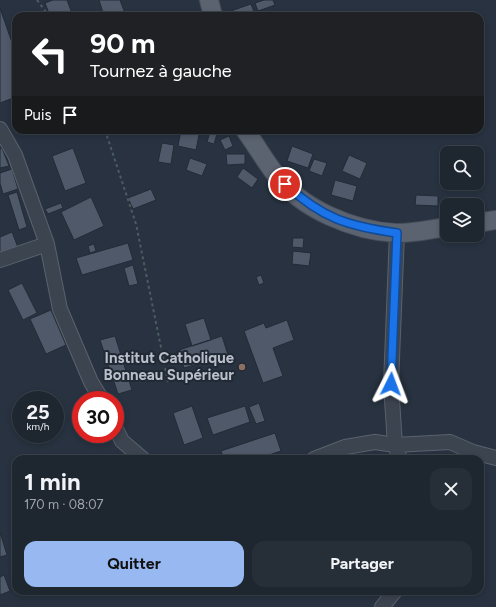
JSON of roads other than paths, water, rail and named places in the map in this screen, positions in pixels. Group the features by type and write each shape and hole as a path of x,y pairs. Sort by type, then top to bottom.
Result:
{"main road":[{"path":"209,0 212,12"},
{"path":"248,134 276,176 302,199 334,219 369,229 397,233 440,228"},
{"path":"484,222 496,220"}],"street":[{"path":"0,129 15,155 47,244 60,309 91,382 96,391"},
{"path":"397,233 391,384 395,445 399,455"},
{"path":"0,260 47,244"},
{"path":"324,455 345,447 375,442 395,445 450,442 473,452 496,458"},
{"path":"124,443 138,455"},
{"path":"382,607 392,595"}],"place":[{"name":"Institut Catholique Bonneau Supérieur","path":"242,367"}]}
